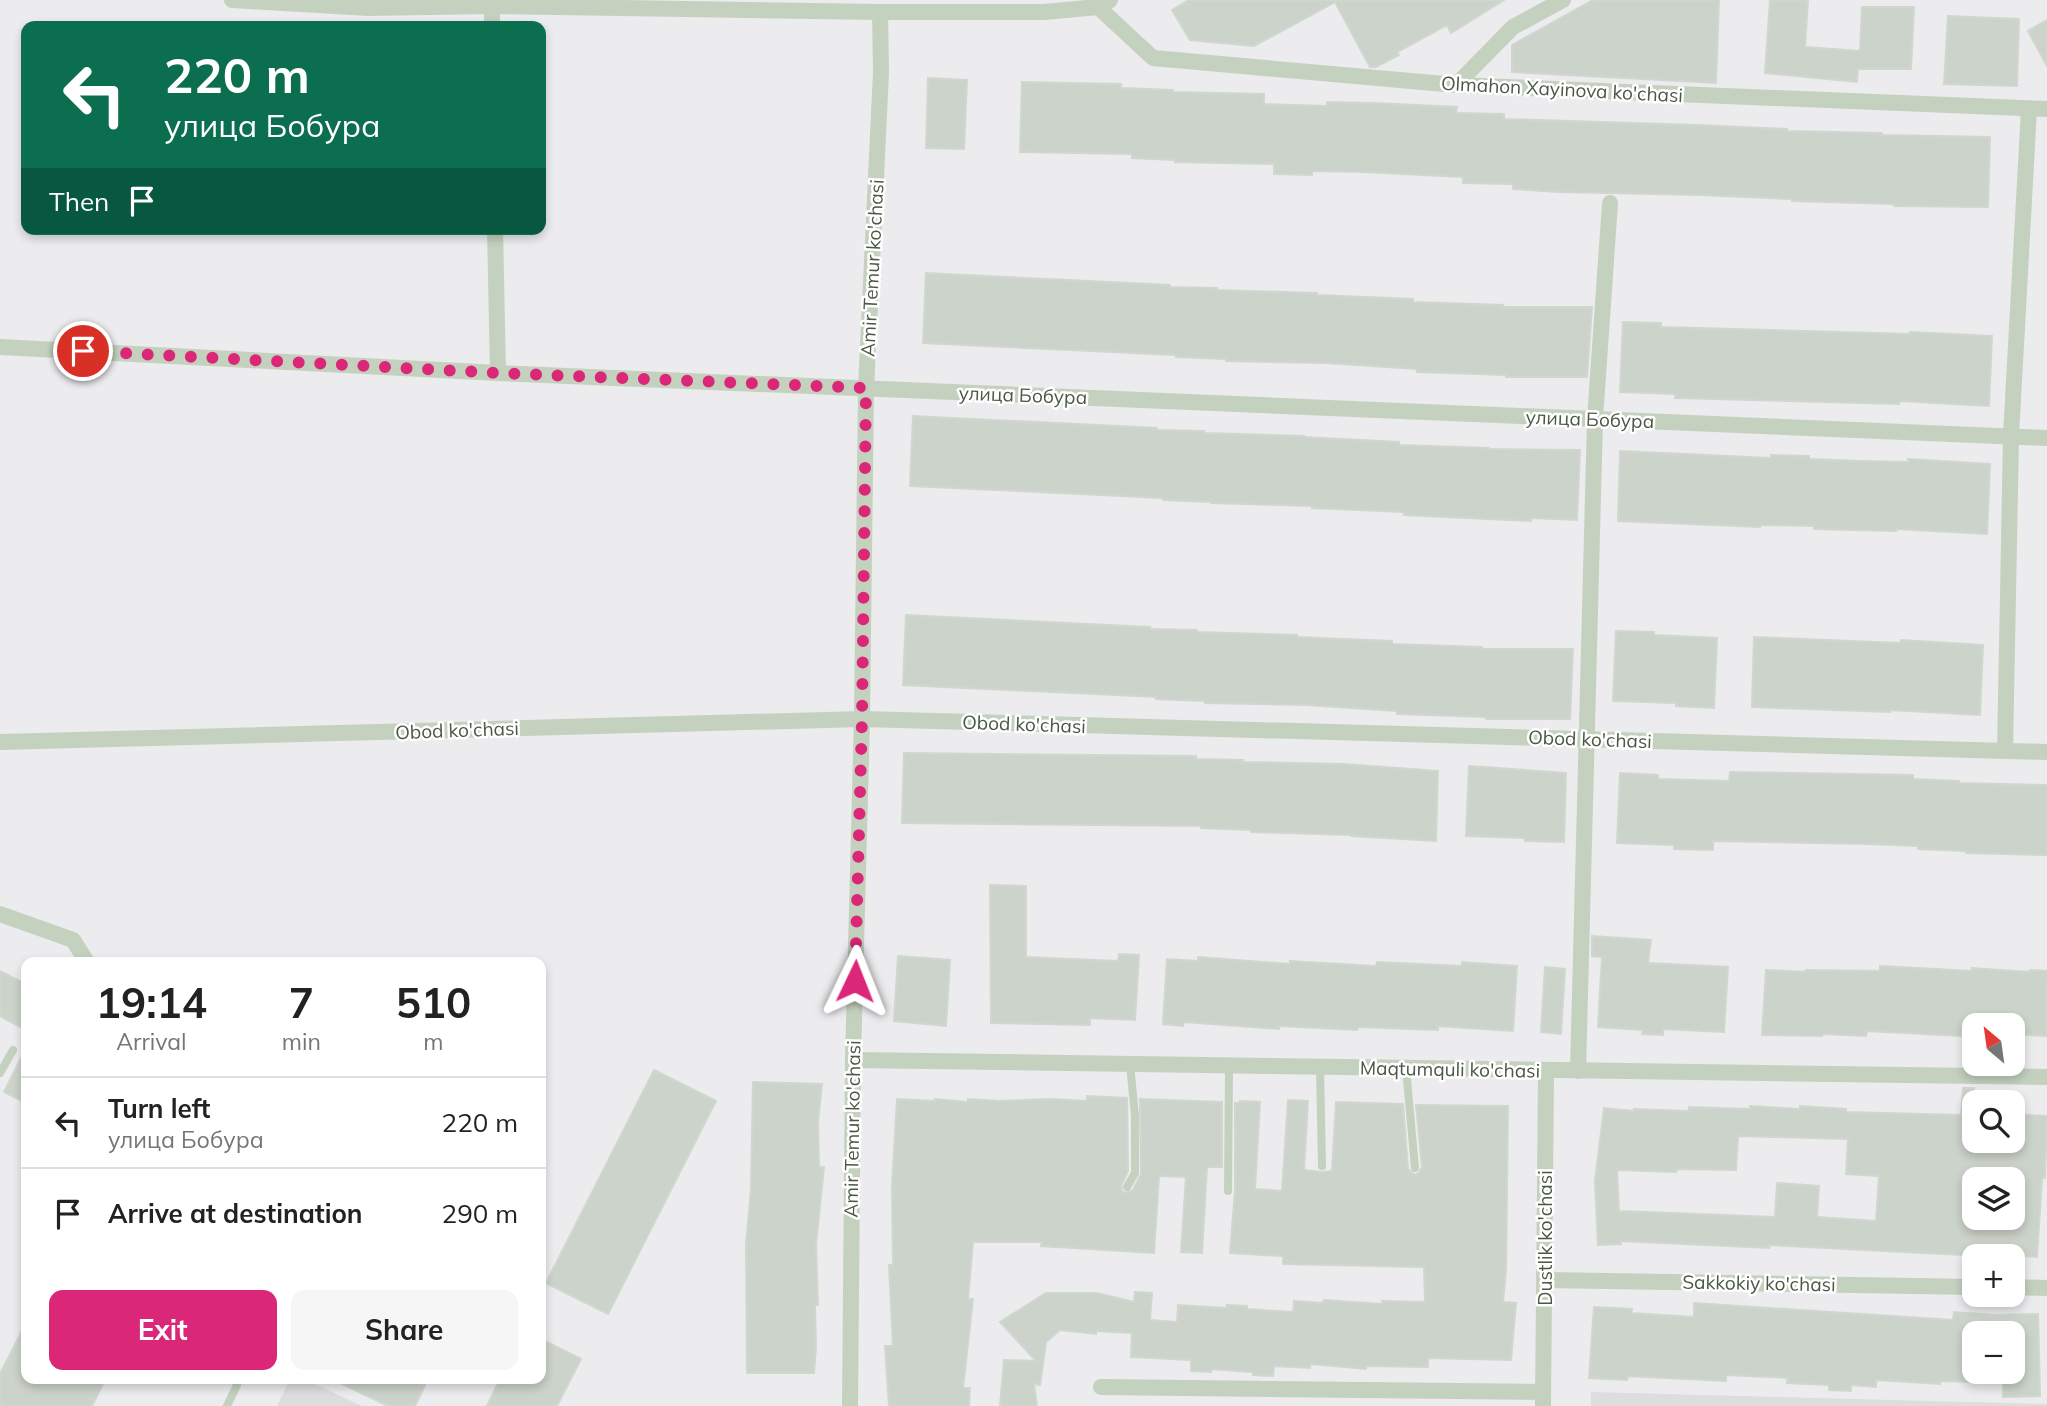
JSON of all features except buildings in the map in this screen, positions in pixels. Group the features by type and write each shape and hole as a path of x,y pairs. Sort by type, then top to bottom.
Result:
{"street":[{"path":"232,0 492,6 861,6 880,12 1044,12 1104,4"},
{"path":"1456,85 1513,27 1563,0"},
{"name":"Olmahon Xayinova ko'chasi","path":"1104,4 1153,58 1456,85 2047,109"},
{"path":"492,6 492,21"},
{"name":"Amir Temur ko'chasi","path":"850,1406 853,1060 862,719 866,388 881,72 880,12"},
{"path":"2005,751 2011,436 2029,109"},
{"path":"1578,1071 1595,419 1610,202"},
{"path":"495,235 498,373"},
{"name":"улица Бобура","path":"0,347 498,373 2047,438"},
{"name":"Obod ko'chasi","path":"0,742 862,719 2047,752"},
{"path":"0,914 73,940 84,957"},
{"name":"Maqtumquli ko'chasi","path":"853,1060 2047,1077"},
{"name":"Dustlik ko'chasi","path":"1543,1399 1546,1071"},
{"name":"Sakkokiy ko'chasi","path":"1545,1280 1962,1287"},
{"path":"2025,1287 2047,1288"},
{"path":"1101,1387 1543,1399"}],"lane":[{"path":"0,1073 13,1050"},
{"path":"1127,1186 1135,1173 1135,1116 1129,1064"},
{"path":"1228,1191 1229,1066"},
{"path":"1320,1067 1322,1166"},
{"path":"1406,1068 1415,1168"},
{"path":"227,1406 236,1384"}],"shaded area":[{"path":"288,1384 315,1384 362,1406 277,1406"},
{"path":"1591,1392 2047,1404 2047,1406 1591,1406"}],"route":[{"path":"83,351 498,373 866,388 862,719 855,981"}]}
